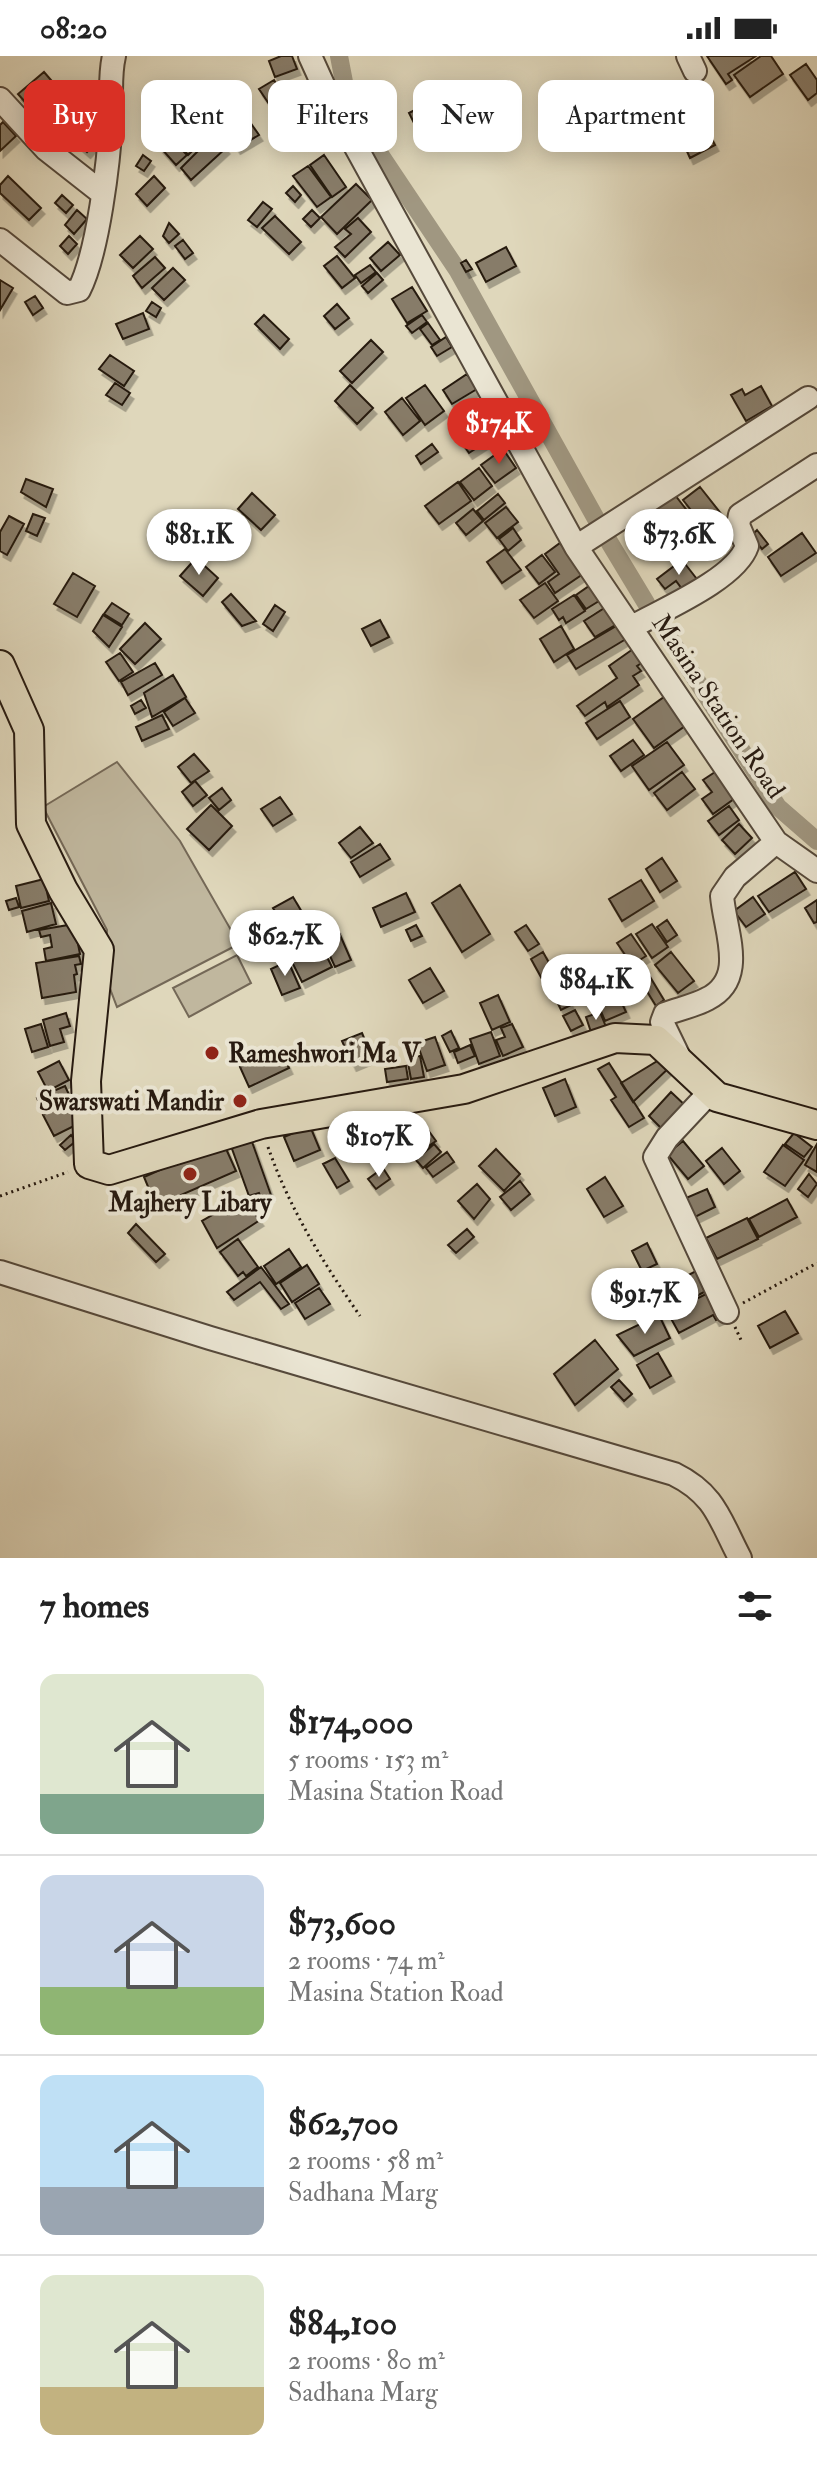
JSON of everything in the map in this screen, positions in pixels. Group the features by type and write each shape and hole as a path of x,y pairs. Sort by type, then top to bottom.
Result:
{"main road":[{"path":"0,665 29,730 31,824 63,890 99,950 86,1081 89,1164 109,1170 261,1124 464,1089 615,1038 656,1040 717,1097 817,1125"}],"street":[{"path":"0,240 53,285 74,293 79,290 87,271 102,193 114,56"},
{"name":"Masina Station Road","path":"310,56 330,100 576,547 776,842 817,871"},
{"path":"0,99 46,149 102,193"},
{"path":"576,547 808,398"},
{"path":"632,627 726,572 744,555 747,546 738,525 740,515 817,465"},
{"path":"680,1060 662,1022 665,1014 709,999 730,980 733,967 722,896 735,877 776,842"},
{"path":"711,1091 667,1138 655,1157 727,1312"},
{"path":"0,1272 210,1338 674,1474 698,1486 709,1499 740,1558"}],"path":[{"path":"261,1124 283,1188 313,1247 360,1316"},
{"path":"0,1196 89,1164"},
{"path":"741,1340 727,1312 817,1263"}],"shaded area":[{"path":"117,762 180,841 239,944 117,1007 106,978 107,930 43,807"},
{"path":"237,955 251,983 189,1017 173,988"}],"building":[{"path":"292,56 297,69 275,77 269,61"},
{"path":"707,56 756,56 728,74 732,80 726,84"},
{"path":"761,56 771,56 783,74 750,97 734,75"},
{"path":"806,64 817,80 817,93 808,100 790,75"},
{"path":"44,72 51,80 35,80"},
{"path":"268,84 268,102 259,89"},
{"path":"3,122 16,136 0,151 0,125"},
{"path":"252,125 259,135 252,139"},
{"path":"164,152 184,152 187,155 176,165"},
{"path":"197,152 222,152 191,180 181,168"},
{"path":"687,152 702,152 690,158"},
{"path":"143,155 151,161 144,171 136,166"},
{"path":"324,155 346,187 332,197 310,165"},
{"path":"308,166 331,197 317,207 293,176"},
{"path":"8,176 41,208 29,220 0,193 0,185"},
{"path":"154,176 165,188 147,206 136,194"},
{"path":"356,184 372,200 337,234 321,217"},
{"path":"293,186 301,195 295,202 286,193"},
{"path":"62,195 73,205 66,213 55,203"},
{"path":"263,202 272,209 257,227 248,220"},
{"path":"77,210 87,219 74,234 65,225"},
{"path":"312,210 320,218 311,227 303,219"},
{"path":"275,216 301,242 289,254 262,228"},
{"path":"358,218 371,232 345,257 335,247 351,234 345,229"},
{"path":"169,223 179,234 169,243 163,236"},
{"path":"69,236 77,244 68,254 60,246"},
{"path":"140,236 153,249 133,268 120,255"},
{"path":"183,240 193,253 185,259 175,246"},
{"path":"388,242 400,255 381,271 370,258"},
{"path":"506,247 516,266 486,282 476,263"},
{"path":"337,256 355,278 342,288 324,266"},
{"path":"155,257 165,268 142,288 133,276"},
{"path":"466,260 472,269 466,272 461,263"},
{"path":"370,265 376,272 361,283 355,275"},
{"path":"173,268 185,280 164,300 152,288"},
{"path":"377,273 383,280 368,293 362,286"},
{"path":"0,280 13,288 0,310"},
{"path":"412,287 427,311 407,323 392,299"},
{"path":"35,296 43,308 33,315 25,302"},
{"path":"152,302 161,308 156,317 146,311"},
{"path":"337,304 349,318 335,329 324,316"},
{"path":"143,313 149,329 123,339 116,324"},
{"path":"264,315 289,339 280,349 255,324"},
{"path":"422,315 427,322 412,333 406,326"},
{"path":"428,323 440,340 432,345 420,329"},
{"path":"446,337 452,347 437,356 431,347"},
{"path":"371,340 383,352 352,383 340,371"},
{"path":"110,355 134,371 124,386 99,369"},
{"path":"467,374 477,389 452,404 443,390"},
{"path":"115,383 130,393 122,405 106,395"},
{"path":"350,385 373,408 357,424 335,401"},
{"path":"425,385 444,411 425,425 406,398"},
{"path":"761,386 772,406 746,421 731,395 742,389 745,395"},
{"path":"402,398 420,421 403,435 385,412"},
{"path":"488,409 503,431 469,453 454,431"},
{"path":"432,444 438,452 421,464 416,456"},
{"path":"503,449 516,468 495,483 481,465"},
{"path":"479,468 492,486 474,500 460,482"},
{"path":"26,479 53,489 46,507 21,492"},
{"path":"458,482 471,501 439,524 425,506"},
{"path":"700,487 730,525 713,538 683,500"},
{"path":"252,493 275,515 261,530 238,509"},
{"path":"498,494 505,503 484,520 477,511"},
{"path":"675,495 706,535 687,549 656,509"},
{"path":"506,507 518,522 497,538 485,523"},
{"path":"473,509 483,521 466,535 456,523"},
{"path":"33,514 45,518 37,536 26,531"},
{"path":"9,516 24,524 7,555 0,551 0,532"},
{"path":"220,519 241,537 232,547 223,540 220,544 208,534"},
{"path":"513,528 521,540 508,551 499,539"},
{"path":"757,530 768,544 762,549 751,536"},
{"path":"802,533 816,553 781,576 768,557"},
{"path":"560,543 583,574 555,593 548,582 559,574 545,554"},
{"path":"505,549 521,570 502,583 487,562"},
{"path":"542,555 555,572 539,584 526,567"},
{"path":"196,558 218,578 203,596 180,576"},
{"path":"682,560 700,583 685,593 676,581 665,589 657,579"},
{"path":"73,573 95,586 77,617 54,604"},
{"path":"545,583 558,601 534,618 520,600"},
{"path":"589,586 599,601 586,609 576,595"},
{"path":"231,594 256,621 242,626 222,602"},
{"path":"574,595 585,611 566,623 563,617 559,620 552,609"},
{"path":"112,603 129,614 122,625 104,614"},
{"path":"275,605 285,612 273,631 263,624"},
{"path":"606,607 617,624 595,637 584,621"},
{"path":"103,615 122,627 109,647 93,631"},
{"path":"380,620 389,637 371,646 362,629"},
{"path":"145,623 161,639 135,664 120,649"},
{"path":"618,625 626,639 576,669 567,655"},
{"path":"561,626 574,649 554,662 540,639"},
{"path":"633,649 643,662 637,666 641,671 633,676 639,685 607,707 605,702 585,716 577,706 617,678 609,666"},
{"path":"120,653 133,672 119,681 106,662"},
{"path":"155,663 162,675 128,695 121,682"},
{"path":"173,675 186,697 152,717 144,693"},
{"path":"664,697 685,726 654,748 633,719"},
{"path":"185,698 195,713 173,726 164,712"},
{"path":"141,700 146,708 135,714 131,706"},
{"path":"620,701 630,717 597,739 586,723"},
{"path":"162,715 169,729 142,741 136,727"},
{"path":"633,740 644,755 621,771 610,756"},
{"path":"667,742 684,765 649,790 632,766"},
{"path":"194,754 209,771 191,783 178,767"},
{"path":"718,770 738,796 713,814 702,799 712,792 703,780"},
{"path":"682,772 695,789 667,810 654,793"},
{"path":"195,781 207,795 193,806 182,792"},
{"path":"222,788 231,800 219,810 209,798"},
{"path":"280,797 292,814 273,826 261,809"},
{"path":"211,805 232,826 209,850 187,829"},
{"path":"729,806 739,820 719,835 708,821"},
{"path":"739,824 752,838 735,854 722,840"},
{"path":"360,827 373,843 351,858 339,843"},
{"path":"380,844 390,859 360,877 351,862"},
{"path":"662,858 677,881 660,892 646,869"},
{"path":"795,872 806,889 769,912 758,896"},
{"path":"44,879 49,901 21,908 16,886"},
{"path":"641,880 654,901 622,921 609,899"},
{"path":"460,885 490,934 462,952 432,903"},
{"path":"406,893 415,912 381,927 373,908"},
{"path":"293,897 306,919 287,930 273,908"},
{"path":"753,897 765,914 746,927 734,911"},
{"path":"16,898 19,907 9,910 6,901"},
{"path":"817,900 817,922 814,923 805,908"},
{"path":"51,903 56,924 27,932 22,911"},
{"path":"667,920 677,935 667,942 657,927"},
{"path":"74,924 80,954 46,961 44,949 52,947 50,935 41,937 39,930"},
{"path":"652,924 668,947 652,958 636,934"},
{"path":"274,925 280,936 270,942 263,931"},
{"path":"416,925 422,936 411,941 406,930"},
{"path":"526,925 539,944 528,951 515,932"},
{"path":"337,928 351,960 335,967 321,936"},
{"path":"631,934 646,956 632,965 617,943"},
{"path":"318,939 332,967 302,982 288,954"},
{"path":"543,952 558,979 546,986 531,959"},
{"path":"671,952 694,981 678,993 655,965"},
{"path":"79,956 81,964 75,965 77,974 74,975 76,992 42,998 36,963"},
{"path":"288,961 300,988 282,995 271,969"},
{"path":"641,962 664,1000 656,1006 632,967"},
{"path":"430,968 444,991 423,1003 409,980"},
{"path":"561,982 571,1005 561,1010 550,987"},
{"path":"615,988 626,1012 605,1021 595,997"},
{"path":"498,995 510,1022 492,1030 480,1003"},
{"path":"575,1010 583,1025 571,1031 563,1016"},
{"path":"600,1012 606,1027 591,1032 586,1017"},
{"path":"66,1013 70,1026 60,1029 64,1042 50,1046 43,1020"},
{"path":"41,1024 48,1047 32,1052 25,1029"},
{"path":"512,1024 523,1047 503,1056 496,1040 505,1037 501,1028"},
{"path":"451,1031 459,1048 450,1052 442,1036"},
{"path":"491,1032 500,1056 479,1064 470,1039"},
{"path":"362,1033 372,1057 353,1065 342,1041"},
{"path":"435,1037 445,1065 427,1071 417,1043"},
{"path":"470,1045 475,1056 458,1063 454,1052"},
{"path":"280,1049 289,1068 249,1087 240,1067"},
{"path":"420,1056 424,1077 411,1079 407,1058"},
{"path":"664,1057 673,1064 633,1102 621,1083"},
{"path":"59,1061 69,1080 48,1091 38,1072"},
{"path":"609,1063 644,1118 629,1127 611,1100 616,1097 598,1069"},
{"path":"406,1066 408,1079 387,1082 385,1069"},
{"path":"565,1079 576,1107 555,1116 543,1088"},
{"path":"65,1086 71,1099 43,1112 37,1098"},
{"path":"671,1092 688,1108 665,1132 649,1116"},
{"path":"69,1102 80,1123 54,1136 43,1115"},
{"path":"310,1126 320,1150 294,1161 284,1137"},
{"path":"428,1130 436,1141 414,1156 406,1145"},
{"path":"794,1133 812,1147 804,1157 785,1144"},
{"path":"71,1135 76,1141 65,1150 60,1145"},
{"path":"251,1139 271,1195 261,1198 259,1193 249,1196 231,1146"},
{"path":"683,1141 704,1166 688,1179 667,1154"},
{"name":"Majhery Libary","path":"223,1142 236,1171 156,1206 144,1177"},
{"path":"434,1144 441,1152 423,1168 416,1160"},
{"path":"817,1144 817,1172 805,1165"},
{"path":"783,1145 804,1160 785,1186 764,1172"},
{"path":"722,1148 740,1171 724,1184 706,1161"},
{"path":"496,1149 520,1174 504,1191 479,1166"},
{"path":"447,1152 454,1162 433,1177 426,1168"},
{"path":"335,1158 349,1181 337,1188 323,1164"},
{"path":"383,1168 390,1179 376,1189 368,1179"},
{"path":"809,1174 817,1184 808,1197 798,1189"},
{"path":"605,1177 623,1206 604,1217 587,1189"},
{"path":"520,1181 530,1194 511,1210 500,1197"},
{"path":"477,1184 490,1199 474,1219 458,1201"},
{"path":"707,1189 715,1207 695,1217 686,1198"},
{"path":"242,1198 260,1220 217,1248 202,1221"},
{"path":"787,1199 797,1217 759,1237 749,1219"},
{"path":"747,1218 758,1239 717,1259 706,1238"},
{"path":"136,1224 165,1254 156,1262 128,1233"},
{"path":"467,1229 474,1237 456,1253 448,1245"},
{"path":"238,1239 258,1267 246,1276 243,1272 238,1276 220,1252"},
{"path":"647,1243 657,1264 642,1271 632,1251"},
{"path":"289,1249 301,1267 276,1284 264,1266"},
{"path":"307,1265 319,1284 292,1302 280,1283"},
{"path":"261,1267 289,1304 281,1309 260,1282 234,1300 227,1292"},
{"path":"698,1270 708,1290 668,1311 657,1291"},
{"path":"319,1288 330,1304 305,1319 295,1303"},
{"path":"710,1292 723,1317 716,1320 713,1315 679,1333 668,1313"},
{"path":"785,1311 798,1333 770,1348 758,1326"},
{"path":"659,1315 670,1338 634,1356 617,1335"},
{"path":"595,1340 618,1369 575,1405 554,1374"},
{"path":"658,1353 671,1376 650,1388 637,1365"},
{"path":"619,1380 632,1394 624,1401 611,1387"}],"waterway":[{"path":"339,56 349,108 458,271 600,526"},
{"path":"605,535 646,603"},
{"path":"661,625 778,807 817,841"}],"place":[{"name":"Rameshwori Ma V","path":"212,1053"},
{"name":"Swarswati Mandir","path":"240,1101"},
{"name":"Majhery Libary","path":"190,1174"}]}
